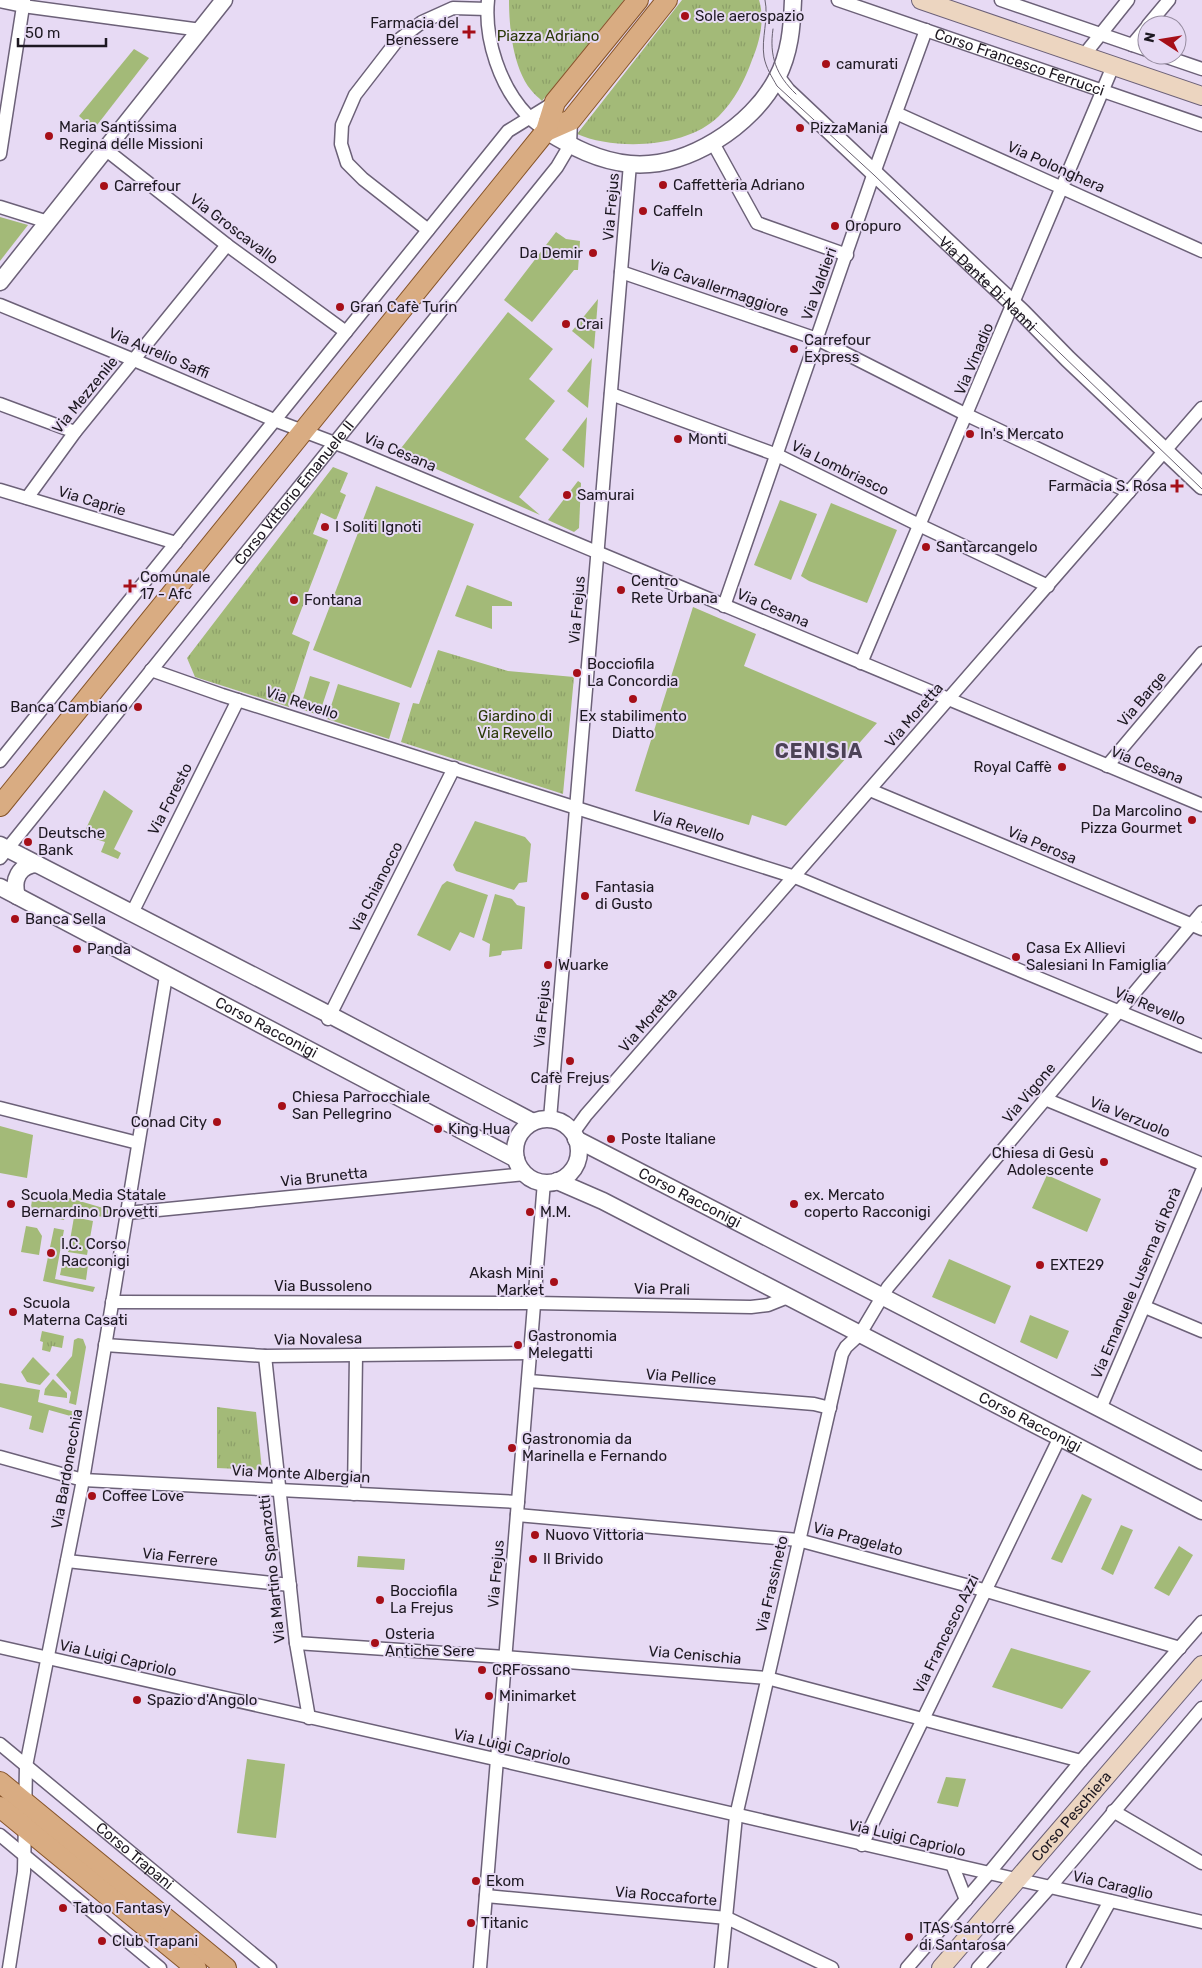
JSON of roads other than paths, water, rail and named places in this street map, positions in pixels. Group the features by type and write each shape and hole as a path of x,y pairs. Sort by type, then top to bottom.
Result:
{"main road":[{"name":"Corso Vittorio Emanuele II","path":"0,806 546,131 555,102 638,0"},
{"name":"Corso Vittorio Emanuele II","path":"546,131 571,120 667,0"},
{"name":"Corso Francesco Ferrucci","path":"921,0 1202,96"},
{"name":"Corso Peschiera","path":"941,1968 1202,1665"},
{"name":"Corso Trapani","path":"0,1782 226,1968"},
{"path":"0,1807 196,1968"}],"street":[{"path":"0,282 224,0"},
{"path":"428,230 363,179 347,163 341,144 342,125 354,95 396,42 422,22 452,8 487,4 491,43 499,68 516,102 528,117 570,146 608,160 630,164 644,164 668,160 697,151 728,133 751,113 777,78 789,43 794,0"},
{"name":"Corso Francesco Ferrucci","path":"838,0 1202,125"},
{"path":"1001,0 1137,47"},
{"path":"1084,55 1128,0"},
{"path":"1157,15 1169,0"},
{"path":"0,1 201,30"},
{"path":"0,154 24,3"},
{"name":"Via Valdieri","path":"724,606 874,173 926,30"},
{"path":"1132,45 1137,39"},
{"path":"1187,64 1202,69"},
{"name":"Via Vinadio","path":"861,663 968,415 1113,66"},
{"name":"Via Dante Di Nanni","path":"777,78 787,91 1202,486"},
{"name":"Corso Vittorio Emanuele II","path":"0,760 508,130 555,102"},
{"name":"Via Polonghera","path":"896,113 1202,251"},
{"name":"Corso Vittorio Emanuele II","path":"2,851 152,670 558,167 570,146 571,120"},
{"path":"713,143 757,223 847,255"},
{"name":"Via Groscavallo","path":"105,149 227,245 346,332"},
{"name":"Via Frejus","path":"550,1119 630,164"},
{"path":"0,207 48,222"},
{"name":"Via Mezzenile","path":"27,498 75,432 227,245"},
{"name":"Via Cavallermaggiore","path":"621,272 817,339 968,415 1129,492"},
{"name":"Via Aurelio Saffi","path":"0,305 304,431"},
{"name":"Via Lombriasco","path":"611,394 777,455 919,526 1048,586"},
{"path":"0,404 75,432"},
{"name":"Via Moretta","path":"575,1136 586,1115 1202,408"},
{"name":"Via Cesana","path":"304,431 1202,805"},
{"name":"Via Caprie","path":"0,490 176,543"},
{"name":"Via Barge","path":"1108,766 1202,653"},
{"name":"Via Revello","path":"152,670 238,700 795,877 1202,1046"},
{"name":"Via Foresto","path":"132,913 238,700"},
{"name":"Via Chianocco","path":"329,1017 454,768"},
{"name":"Via Perosa","path":"870,790 1196,927"},
{"path":"2,851 37,864 533,1122"},
{"path":"16,896 15,886 18,873 26,867 37,864"},
{"name":"Corso Racconigi","path":"0,887 516,1159"},
{"name":"Via Vigone","path":"881,1297 1119,1010 1196,927 1202,912"},
{"name":"Via Bardonecchia","path":"9,1968 22,1882 26,1766 49,1658 82,1480 166,976"},
{"name":"Via Verzuolo","path":"1045,1100 1202,1164"},
{"path":"0,1108 138,1143"},
{"path":"550,1119 567,1126 575,1136 578,1153 576,1162 565,1176 550,1182 534,1180 525,1174 516,1159 515,1148 518,1137 524,1128 533,1122 550,1119"},
{"name":"Corso Racconigi","path":"575,1136 881,1297 1202,1462"},
{"name":"Via Emanuele Luserna di Rorà","path":"1100,1409 1202,1171"},
{"name":"Via Brunetta","path":"127,1213 525,1174"},
{"name":"Via Frejus","path":"480,1968 534,1304 550,1182"},
{"name":"Corso Racconigi","path":"550,1182 603,1201 1202,1511"},
{"name":"Via Prali","path":"534,1304 751,1307 768,1305 788,1297"},
{"path":"860,1334 881,1297"},
{"name":"Via Bussoleno","path":"112,1302 534,1304"},
{"path":"1145,1306 1202,1331"},
{"name":"Via Frassineto","path":"721,1968 736,1816 842,1354 846,1347 860,1334"},
{"name":"Via Novalesa","path":"105,1345 265,1356 531,1353"},
{"path":"354,1494 356,1355"},
{"name":"Via Martino Spanzotti","path":"265,1356 296,1643 309,1718"},
{"name":"Via Pellice","path":"529,1381 814,1404 830,1408"},
{"name":"Via Francesco Azzi","path":"862,1845 1060,1437"},
{"name":"Via Monte Albergian","path":"0,1457 82,1480 518,1502"},
{"name":"Via Pragelato","path":"517,1515 798,1540 985,1591 1180,1648"},
{"name":"Via Ferrere","path":"67,1561 290,1585"},
{"name":"Corso Peschiera","path":"907,1968 1202,1622"},
{"name":"Via Cenischia","path":"296,1643 506,1656 767,1678 1082,1761"},
{"name":"Via Luigi Capriolo","path":"0,1647 862,1845 1018,1879"},
{"name":"Corso Peschiera","path":"978,1968 1050,1887 1202,1708"},
{"name":"Corso Trapani","path":"0,1744 270,1968"},
{"path":"1113,1811 1202,1863"},
{"path":"0,1835 160,1968"},
{"path":"952,1864 966,1900"},
{"name":"Via Caraglio","path":"1018,1879 1202,1922"},
{"name":"Via Roccaforte","path":"486,1896 727,1918 832,1968"},
{"path":"1073,1968 1110,1901"}],"tram line":[{"path":"765,0 766,14 763,50 768,69 777,86 874,175 1202,489"},
{"path":"773,29 773,56 783,80 796,94"}],"place":[{"name":"Sole aerospazio","path":"685,16"},
{"name":"Farmacia del Benessere","path":"469,32"},
{"name":"camurati","path":"826,64"},
{"name":"PizzaMania","path":"800,128"},
{"name":"Maria Santissima Regina delle Missioni","path":"49,136"},
{"name":"Caffetteria Adriano","path":"663,185"},
{"name":"Carrefour","path":"104,186"},
{"name":"CaffeIn","path":"643,211"},
{"name":"Oropuro","path":"835,226"},
{"name":"Da Demir","path":"593,253"},
{"name":"Gran Cafè Turin","path":"340,307"},
{"name":"Crai","path":"566,324"},
{"name":"Carrefour Express","path":"794,349"},
{"name":"In's Mercato","path":"970,434"},
{"name":"Monti","path":"678,439"},
{"name":"Farmacia S. Rosa","path":"1177,486"},
{"name":"Samurai","path":"567,495"},
{"name":"I Soliti Ignoti","path":"325,527"},
{"name":"Santarcangelo","path":"926,547"},
{"name":"Comunale 17 - Afc","path":"130,586"},
{"name":"Centro Rete Urbana","path":"621,590"},
{"name":"Fontana","path":"294,600"},
{"name":"Bocciofila La Concordia","path":"577,673"},
{"name":"Ex stabilimento Diatto","path":"633,699"},
{"name":"Banca Cambiano","path":"138,707"},
{"name":"Royal Caffè","path":"1062,767"},
{"name":"Da Marcolino Pizza Gourmet","path":"1192,820"},
{"name":"Deutsche Bank","path":"28,842"},
{"name":"Fantasia di Gusto","path":"585,896"},
{"name":"Banca Sella","path":"15,919"},
{"name":"Panda","path":"77,949"},
{"name":"Casa Ex Allievi Salesiani In Famiglia","path":"1016,957"},
{"name":"Wuarke","path":"548,965"},
{"name":"Cafè Frejus","path":"570,1061"},
{"name":"Chiesa Parrocchiale San Pellegrino","path":"282,1106"},
{"name":"Conad City","path":"217,1122"},
{"name":"King Hua","path":"438,1129"},
{"name":"Poste Italiane","path":"611,1139"},
{"name":"Chiesa di Gesù Adolescente","path":"1104,1162"},
{"name":"Scuola Media Statale Bernardino Drovetti","path":"11,1204"},
{"name":"ex. Mercato coperto Racconigi","path":"794,1204"},
{"name":"M.M.","path":"530,1212"},
{"name":"I.C. Corso Racconigi","path":"51,1253"},
{"name":"EXTE29","path":"1040,1265"},
{"name":"Akash Mini Market","path":"554,1282"},
{"name":"Scuola Materna Casati","path":"13,1312"},
{"name":"Gastronomia Melegatti","path":"518,1345"},
{"name":"Gastronomia da Marinella e Fernando","path":"512,1448"},
{"name":"Coffee Love","path":"92,1496"},
{"name":"Nuovo Vittoria","path":"535,1535"},
{"name":"Il Brivido","path":"533,1559"},
{"name":"Bocciofila La Frejus","path":"380,1600"},
{"name":"Osteria Antiche Sere","path":"375,1643"},
{"name":"CRFossano","path":"482,1670"},
{"name":"Minimarket","path":"489,1696"},
{"name":"Spazio d'Angolo","path":"137,1700"},
{"name":"Ekom","path":"476,1881"},
{"name":"Tatoo Fantasy","path":"63,1908"},
{"name":"Titanic","path":"471,1923"},
{"name":"ITAS Santorre di Santarosa","path":"909,1937"},
{"name":"Club Trapani","path":"102,1941"}],"district":[{"name":"CENISIA","path":"819,751"}],"park label":[{"name":"Piazza Adriano","path":"548,36"},
{"name":"Giardino di Via Revello","path":"515,724"}]}
